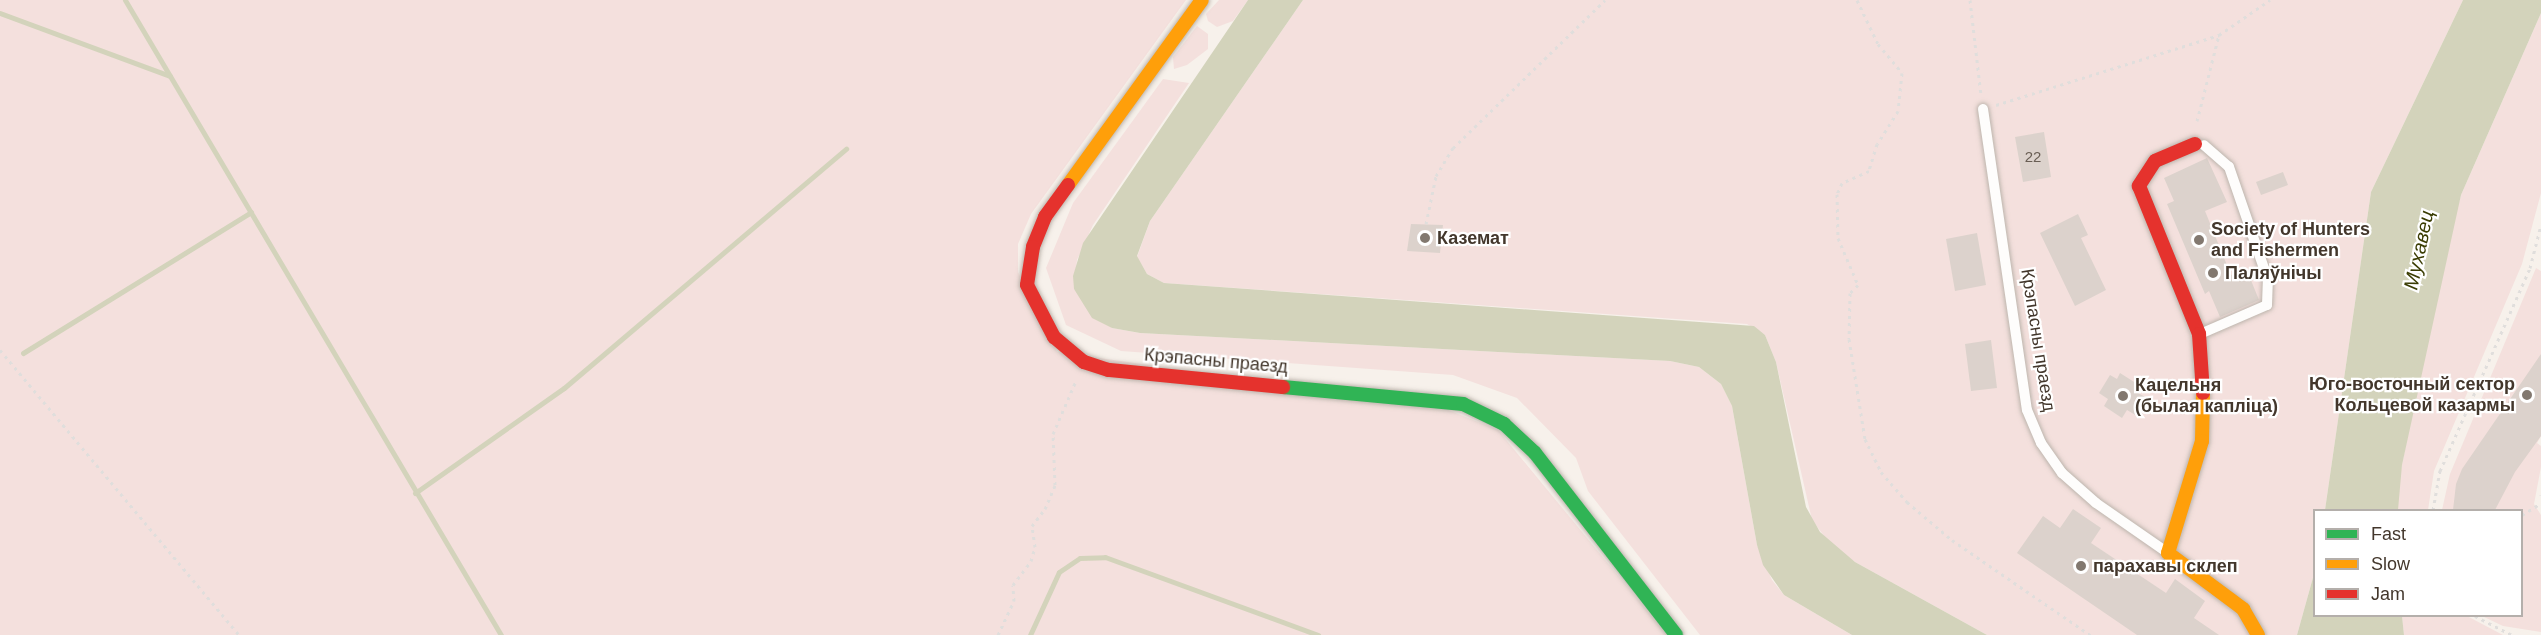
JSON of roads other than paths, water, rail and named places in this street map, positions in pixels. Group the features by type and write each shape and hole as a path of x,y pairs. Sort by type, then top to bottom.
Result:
{"street":[{"name":"Крэпасны праезд","path":"1202,0 1045,217 1033,247 1028,285 1038,312 1053,338 1084,362 1109,370 1463,404 1504,424 1535,453 1676,635"},
{"path":"2168,553 2202,441 2205,414 2199,334 2139,186 2155,161 2200,144"},
{"name":"Крэпасны праезд","path":"2168,553 2243,609 2259,635"}],"lane":[{"name":"Крэпасны праезд","path":"1983,109 2027,410 2041,443 2062,472 2096,503 2168,553"},
{"path":"2199,334 2267,305 2268,280 2229,167 2200,144"}],"water":[{"path":"1248,0 1303,0 1150,221 1137,256 1147,274 1164,283 1754,326 1765,335 1776,362 1806,507 1820,532 1855,562 1987,635 1852,635 1784,595 1763,565 1757,545 1732,406 1721,384 1699,367 1670,361 1140,333 1112,328 1092,318 1074,289 1073,276 1083,243"},
{"name":"Мухавец","path":"2463,0 2541,0 2541,13 2461,195 2402,465 2398,509 2325,509 2371,192"},
{"path":"2313,578 2313,617 2402,617 2404,635 2297,635"}],"waterway":[{"path":"125,0 501,635"},
{"path":"0,13 170,76"},
{"path":"415,493 564,388 846,149"},
{"path":"23,353 251,212"},
{"path":"1030,635 1059,572 1080,558 1105,557 1318,635"}],"place":[{"name":"Каземат","path":"1425,238"},
{"name":"Society of Hunters and Fishermen","path":"2199,240"},
{"name":"Паляўнічы","path":"2213,273"},
{"name":"Юго-восточный сектор Кольцевой казармы","path":"2527,395"},
{"name":"Кацельня (былая капліца)","path":"2123,396"},
{"name":"парахавы склеп","path":"2081,566"}]}
